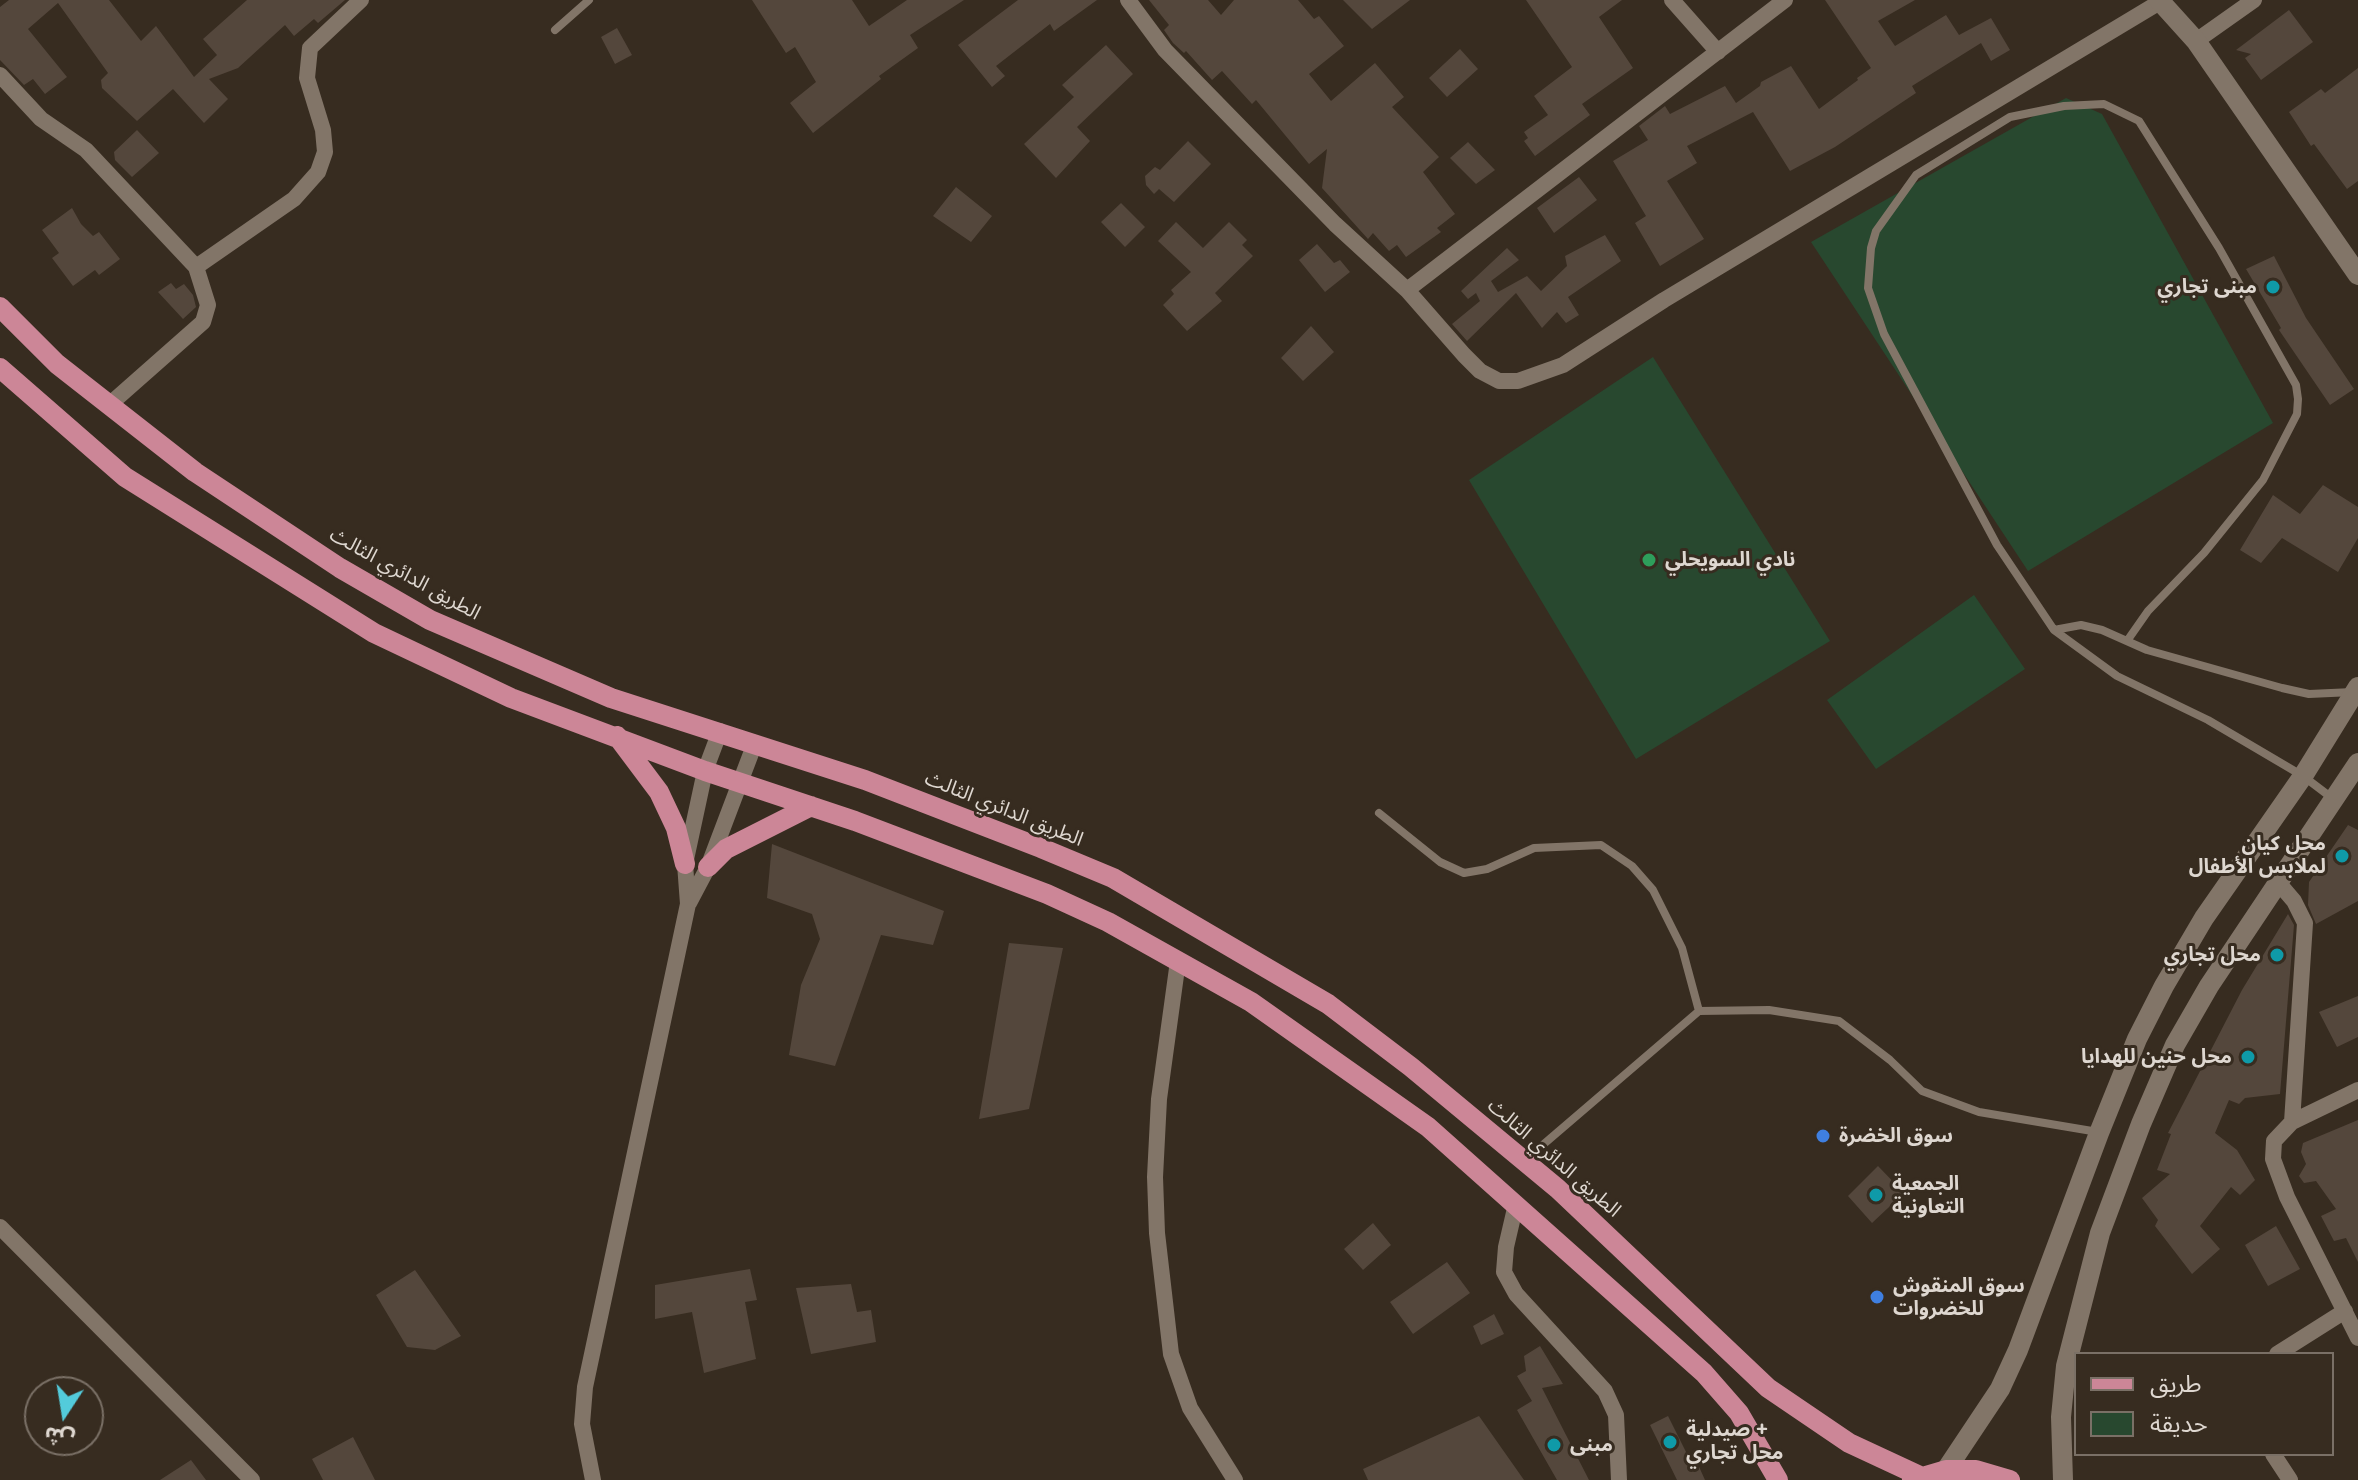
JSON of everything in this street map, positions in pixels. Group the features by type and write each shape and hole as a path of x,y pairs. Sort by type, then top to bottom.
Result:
{"main road":[{"name":"الطريق الدائري الثالث","path":"0,307 57,364 195,472 340,568 430,620 611,698 865,780 1113,878 1328,1004 1524,1161 1768,1388 1849,1443 1916,1478"},
{"path":"0,368 125,477 374,633 511,698 1047,894 1108,922 1251,1002 1408,1113 1516,1204 1704,1373 1739,1413 1778,1480"},
{"path":"617,736 659,792 676,828 685,864"},
{"path":"708,867 726,849 811,806"},
{"path":"1916,1478 1946,1470 1976,1470 2010,1480"}],"street":[{"path":"196,267 294,199 318,172 325,152 323,130 307,78 310,48 361,0"},
{"path":"1128,0 1165,50 1335,224 1407,290 1480,371 1499,381 1536,377 1590,349 1664,300 2160,1 2196,41 2358,275"},
{"path":"1672,0 1718,52"},
{"path":"1407,290 1785,0"},
{"path":"2196,41 2254,0"},
{"path":"0,75 41,119 86,150 196,267 208,305 203,322 109,405"},
{"path":"1946,1470 2000,1389 2018,1350 2099,1133 2137,1039 2164,986 2204,918 2303,776 2356,689"},
{"path":"593,1480 582,1424 585,1387 688,904 685,864 705,771 720,731"},
{"path":"688,904 708,867 755,743"},
{"path":"2063,1480 2061,1417 2066,1366 2100,1233 2175,1045 2276,880 2358,763"},
{"path":"2276,880 2294,901 2305,923 2292,1122"},
{"path":"1178,961 1159,1099 1155,1177 1157,1233 1171,1354 1190,1408 1235,1480"},
{"path":"2358,1090 2292,1122 2274,1141 2275,1169 2358,1338"},
{"path":"1516,1204 1504,1272 1516,1294 1605,1391 1616,1415 1619,1480"},
{"path":"0,1227 252,1480"},
{"path":"2280,1352 2345,1311"},
{"path":"2274,1456 2290,1480"}],"lane":[{"path":"555,30 589,0"},
{"path":"2127,641 2148,611 2204,553 2263,480 2297,414 2298,399 2296,385 2219,248 2139,121 2104,104 2064,106 2010,117 1969,139 1916,175 1876,231 1871,248 1868,288 1884,334 1997,545 2054,630 2117,676 2208,720 2303,776 2333,799"},
{"path":"2054,630 2081,625 2147,650 2309,694 2356,689"},
{"path":"1379,813 1440,862 1464,873 1487,869 1534,848 1601,845 1632,866 1653,890 1682,948 1699,1011"},
{"path":"1524,1161 1699,1011 1769,1010 1839,1021 1890,1060 1922,1091 1979,1112 2099,1133"}],"green space":[{"path":"2066,98 2102,114 2273,423 2028,571 1811,242"},
{"name":"نادي السويحلي","path":"1653,357 1830,641 1636,759 1469,480"},
{"path":"1974,595 2025,669 1876,769 1827,700"}],"building":[{"path":"9,0 109,0 141,41 156,26 194,77 217,55 203,39 247,0 345,0 318,23 314,19 294,36 285,25 238,68 209,79 228,99 204,123 173,89 137,121 102,88 101,80 108,73 58,3 28,29 67,77 45,94 33,79 24,85 0,60 0,7"},
{"path":"752,0 852,0 869,26 907,0 964,0 910,35 918,48 879,76 881,79 813,133 790,103 816,82 795,47 786,53"},
{"path":"1018,0 1097,0 1054,31 1050,24 996,66 1005,76 992,87 958,45"},
{"path":"1149,0 1208,0 1221,15 1234,0 1298,0 1314,19 1319,16 1344,46 1309,74 1331,101 1375,63 1404,97 1392,107 1439,157 1423,172 1455,214 1437,228 1441,232 1406,257 1397,245 1389,251 1373,233 1368,239 1322,188 1327,149 1309,164 1256,100 1252,104 1222,71 1212,80 1186,51 1184,53 1173,43 1164,30 1169,25"},
{"path":"1343,0 1410,0 1372,29"},
{"path":"1526,0 1622,0 1599,17 1633,68 1582,104 1590,115 1535,156 1524,141 1528,138 1524,132 1548,115 1534,96 1572,67"},
{"path":"1825,0 1915,0 1878,21 1895,46 1946,15 1959,35 1991,18 2010,50 1991,61 1981,43 1912,86 1916,93 1835,147 1790,171 1753,112 1687,146 1697,163 1667,181 1704,239 1660,266 1635,223 1646,216 1613,161 1648,140 1639,126 1665,106 1670,114 1725,86 1736,103 1760,86 1761,82 1791,66 1819,109 1858,80 1871,68"},
{"path":"2289,10 2313,42 2261,80 2245,58 2251,54 2236,50"},
{"path":"617,28 632,55 615,64 601,37"},
{"path":"1106,45 1133,74 1077,127 1090,141 1056,178 1024,144 1074,97 1062,85"},
{"path":"1460,49 1478,69 1447,97 1429,78"},
{"path":"2358,68 2358,181 2347,189 2314,144 2311,146 2289,112 2321,89 2325,93"},
{"path":"137,130 159,153 132,177 115,160 114,152"},
{"path":"1188,141 1211,164 1174,202 1159,189 1154,194 1146,185 1145,176 1155,167 1160,170"},
{"path":"1468,142 1495,170 1476,184 1450,158"},
{"path":"1579,177 1597,200 1554,233 1537,208"},
{"path":"956,187 992,216 971,242 933,216"},
{"path":"1121,203 1145,227 1125,247 1101,222"},
{"path":"72,208 81,224 93,236 99,232 120,259 99,275 95,270 73,286 52,258 59,253 42,230"},
{"path":"1176,222 1203,248 1229,222 1247,240 1242,245 1253,256 1215,293 1222,301 1187,331 1163,305 1174,294 1171,290 1191,272 1158,241"},
{"path":"1605,235 1621,261 1568,297 1579,315 1566,323 1557,312 1542,328 1516,293 1467,341 1452,324 1480,301 1476,293 1468,299 1461,291 1507,248 1519,260 1491,281 1498,292 1527,276 1541,291 1567,266 1565,256"},
{"path":"1317,244 1334,263 1340,260 1350,272 1325,292 1299,260"},
{"path":"2274,256 2306,318 2354,389 2330,405 2279,330 2281,328 2246,269"},
{"path":"171,283 176,289 184,284 193,295 196,307 183,319 158,292"},
{"path":"1311,326 1334,352 1303,381 1281,358"},
{"path":"2323,485 2358,507 2358,538 2338,572 2282,538 2261,563 2240,550 2273,495 2300,514"},
{"name":"محل كيان لملابس الأطفال","path":"2348,825 2358,830 2358,901 2316,924 2308,905 2309,882"},
{"path":"772,844 944,911 933,945 881,935 835,1066 789,1055 801,985 820,939 812,914 767,898"},
{"path":"2288,914 2294,925 2280,1094 2245,1098 2239,1104 2229,1100 2215,1133 2237,1150 2255,1180 2240,1195 2231,1187 2200,1226 2220,1249 2192,1274 2155,1226 2158,1220 2142,1198 2170,1174 2157,1170 2171,1134 2168,1133 2242,990"},
{"path":"1009,943 1063,948 1029,1109 979,1119"},
{"path":"2358,996 2358,1037 2337,1047 2319,1012"},
{"path":"2358,1120 2358,1262 2346,1238 2334,1241 2321,1216 2336,1209 2316,1181 2304,1183 2299,1176 2306,1164 2301,1152 2303,1143"},
{"name":"الجمعية التعاونية","path":"1878,1166 1904,1193 1872,1223 1848,1196"},
{"path":"1373,1223 1391,1245 1363,1270 1344,1249"},
{"path":"2276,1226 2300,1269 2268,1286 2245,1245"},
{"path":"1447,1262 1470,1293 1413,1334 1390,1302"},
{"path":"750,1269 757,1300 745,1302 756,1359 704,1373 692,1312 655,1319 655,1285"},
{"path":"415,1270 461,1336 435,1350 407,1347 376,1295"},
{"path":"851,1284 857,1312 871,1310 876,1342 811,1354 796,1288"},
{"path":"1494,1314 1504,1334 1481,1345 1473,1326"},
{"name":"مبنى","path":"1540,1346 1563,1384 1542,1388 1589,1480 1557,1480 1517,1410 1532,1401 1517,1376 1526,1371 1524,1356"},
{"path":"1479,1416 1524,1480 1368,1480 1363,1469"},
{"name":"صيدلية + محل تجاري","path":"1668,1416 1691,1462 1696,1460 1705,1480 1677,1480 1650,1425"},
{"path":"353,1437 375,1480 323,1480 312,1459"},
{"path":"191,1460 206,1480 160,1480"}],"place":[{"name":"مبنى تجاري","path":"2273,287"},
{"name":"نادي السويحلي","path":"1649,560"},
{"name":"محل كيان لملابس الأطفال","path":"2342,856"},
{"name":"محل تجاري","path":"2277,955"},
{"name":"محل حنين للهدايا","path":"2248,1057"},
{"name":"سوق الخضرة","path":"1823,1136"},
{"name":"الجمعية التعاونية","path":"1876,1195"},
{"name":"سوق المنقوش للخضروات","path":"1877,1297"},
{"name":"صيدلية + محل تجاري","path":"1670,1442"},
{"name":"مبنى","path":"1554,1445"}]}
